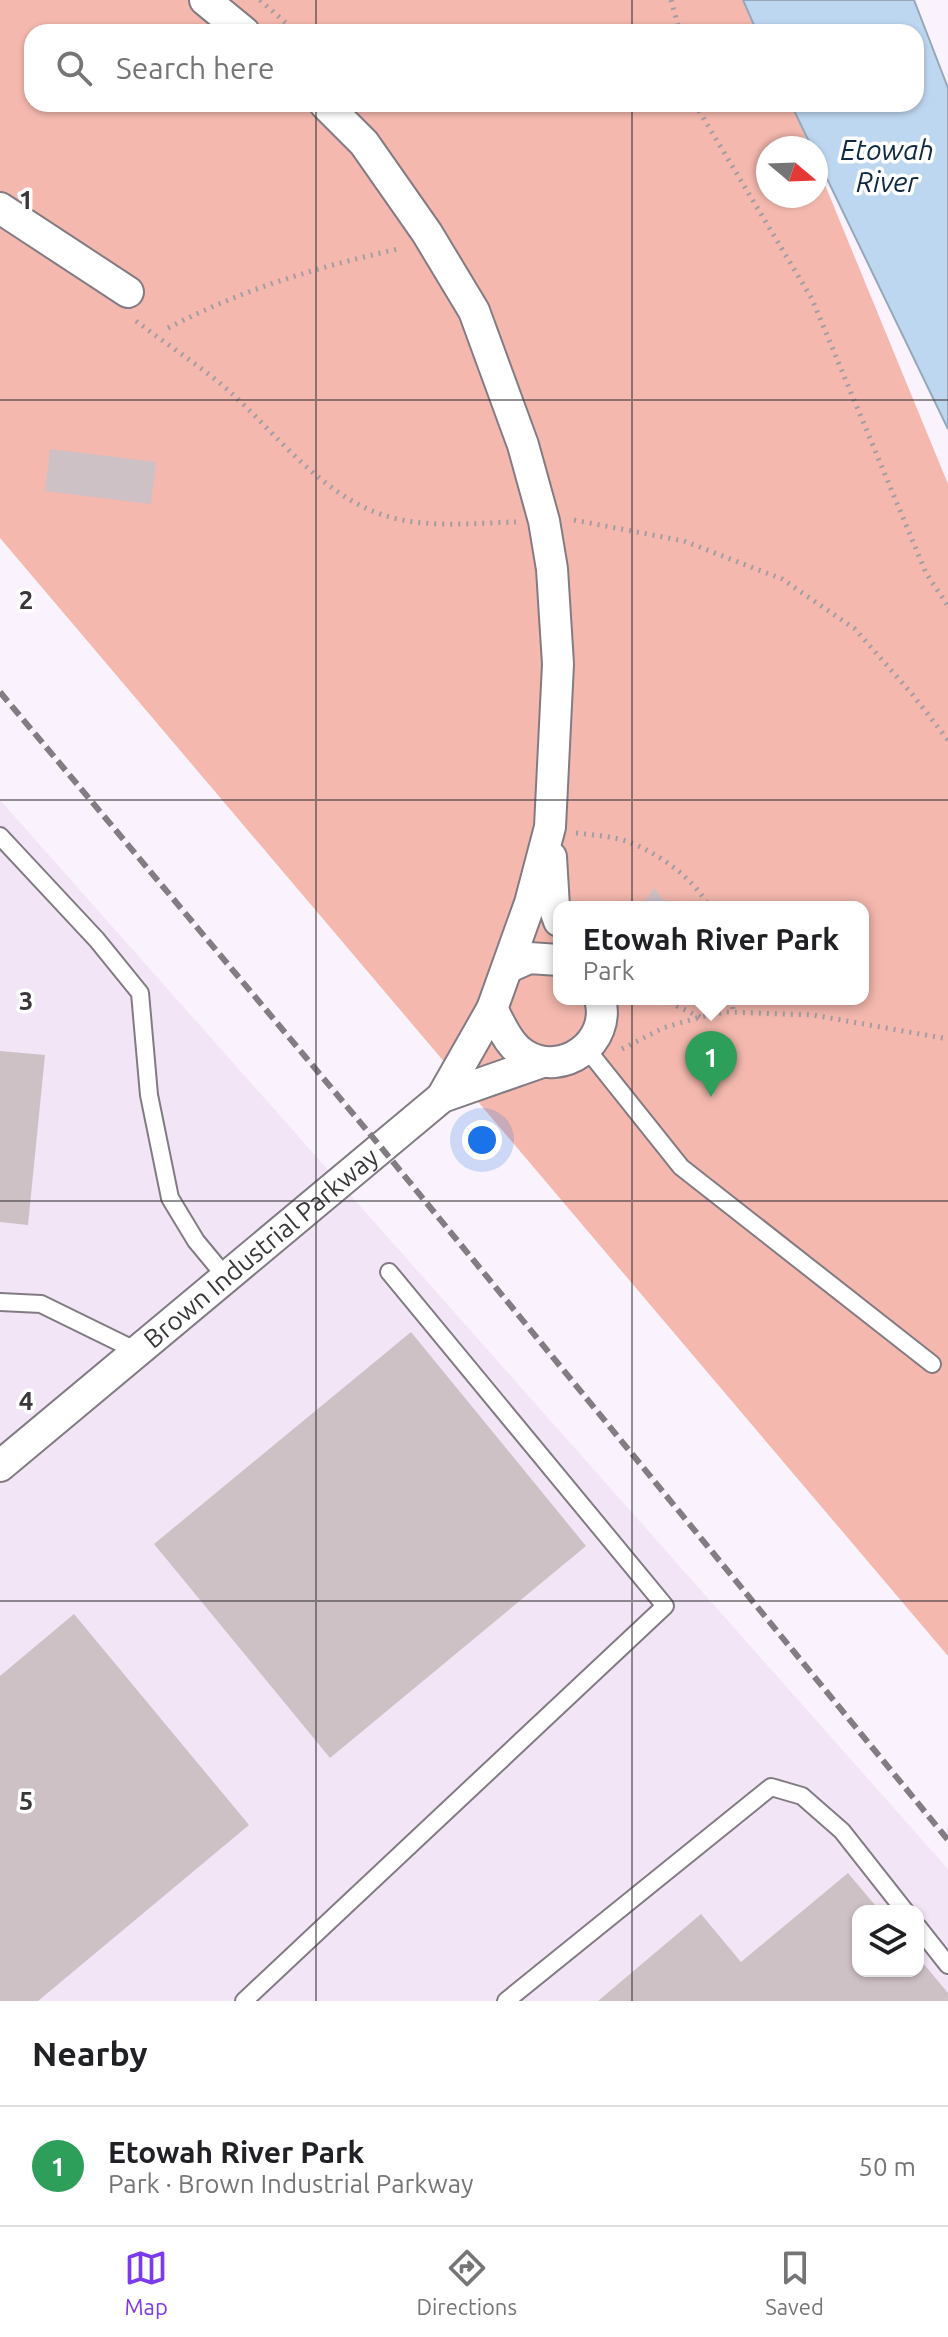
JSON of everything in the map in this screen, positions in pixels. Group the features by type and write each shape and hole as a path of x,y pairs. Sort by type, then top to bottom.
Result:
{"street":[{"path":"205,0 234,24"},
{"path":"333,112 364,143 427,233 474,311 523,445 544,521 552,569 563,830 555,901"},
{"path":"0,208 128,303"},
{"path":"442,1097 492,1009 530,903 563,830"},
{"path":"509,967 529,958 553,960"},
{"path":"594,1058 593,1041 601,1023 600,1005"},
{"path":"492,1009 510,1040 523,1054 542,1062"},
{"name":"Brown Industrial Parkway","path":"0,1466 442,1097 542,1062 561,1062 580,1055 594,1058"}],"lane":[{"path":"0,836 97,940 140,993 149,1095 170,1198 196,1241 225,1276"},
{"path":"594,1058 681,1167 932,1364"},
{"path":"244,2001 665,1606 389,1272"},
{"path":"4,1306 41,1304 137,1351"},
{"path":"506,2001 771,1787 802,1796 842,1831 900,1905"},
{"path":"924,1935 948,1965"}],"path":[{"path":"260,0 287,24"},
{"path":"671,0 678,24"},
{"path":"700,112 812,299 926,573 948,606"},
{"path":"168,328 258,286 407,246"},
{"path":"128,303 227,390 322,480 351,499 384,515 440,524 521,522"},
{"path":"570,520 684,541 782,579 855,629 948,740"},
{"path":"563,830 627,842 654,855 681,874 706,901"},
{"path":"675,1005 700,1017"},
{"path":"732,1005 733,1013"},
{"path":"594,1058 663,1028 700,1017 733,1013 813,1015 948,1039"}],"shaded area":[{"path":"0,0 749,0 759,24 24,24 24,112 795,112 805,136 756,136 756,208 828,208 828,192 948,484 948,1656 0,538"},
{"path":"0,800 948,1869 948,2001 0,2001"}],"water":[{"name":"Etowah River","path":"743,0 914,0 923,24 754,24"},
{"name":"Etowah River","path":"924,26 948,88 948,429 828,181 828,136 806,136 795,112 924,112"}],"building":[{"path":"50,449 156,462 151,504 45,491"},
{"path":"654,888 665,901 645,901"},
{"path":"0,1051 45,1055 28,1225 0,1222"},
{"path":"411,1332 586,1546 330,1758 154,1544"},
{"path":"74,1614 249,1825 38,2001 0,2001 0,1676"},
{"path":"848,1873 875,1905 852,1905 852,1977 924,1977 924,1964 948,1993 948,2001 598,2001 701,1914 741,1962"}],"railway":[{"path":"0,692 380,1146 948,1840"}],"place":[{"name":"Etowah River Park","path":"711,1097"}]}
